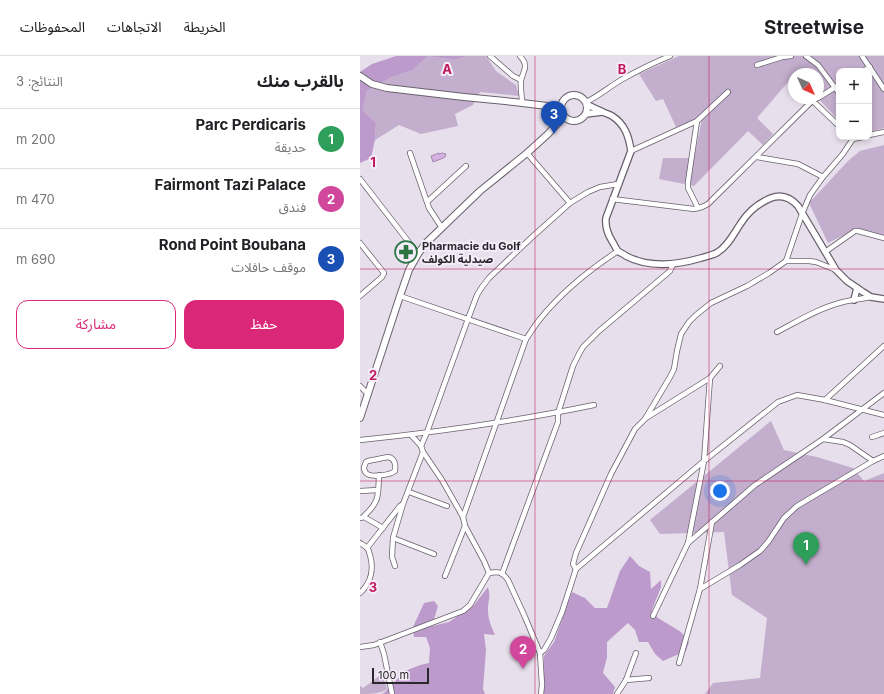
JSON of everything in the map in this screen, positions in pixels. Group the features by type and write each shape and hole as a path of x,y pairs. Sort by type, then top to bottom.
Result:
{"main road":[{"path":"360,76 372,84 388,88 547,106 561,106"},
{"path":"570,95 579,95 586,103 586,114 576,121 566,118 562,112 561,106 566,97 570,95"},
{"path":"360,418 409,270 418,254 425,244 480,191 527,153 566,118"}],"street":[{"path":"490,56 513,76 521,80"},
{"path":"522,56 526,66 521,80 522,103"},
{"path":"586,103 619,81 662,58 670,56"},
{"path":"757,65 782,57 791,56"},
{"path":"806,56 818,65 836,85"},
{"path":"862,56 884,89"},
{"path":"824,94 836,87"},
{"path":"631,151 697,121 728,92"},
{"path":"586,103 615,118 625,130 630,142 631,151 606,218 608,233 618,251 633,259 656,264 673,264 690,261 718,252 730,241 741,222 750,211 771,198 781,196 788,197 798,206 836,270 847,281 871,297"},
{"path":"612,199 694,209 708,204 809,104"},
{"path":"816,104 836,123"},
{"path":"586,114 602,112"},
{"path":"697,121 688,188 698,208"},
{"path":"872,135 884,132"},
{"path":"786,261 810,195 842,155 850,140"},
{"path":"410,153 429,208 442,228"},
{"path":"527,153 570,203"},
{"path":"757,157 798,164 823,177"},
{"path":"427,202 466,166"},
{"path":"360,179 418,254"},
{"path":"421,446 477,295 488,278 570,203 594,189 618,184"},
{"path":"825,252 855,231 884,238"},
{"path":"360,243 384,273 382,277 361,293"},
{"path":"463,517 526,339 540,320 568,290 597,265 618,251"},
{"path":"645,419 674,369 682,334 689,322 711,303 747,286 786,261 816,262 836,270"},
{"path":"502,574 558,422 558,413 573,366 580,352 599,331 670,271 673,264"},
{"path":"854,300 857,288"},
{"path":"400,296 526,339"},
{"path":"777,332 809,315 842,302 871,297 884,299"},
{"path":"825,400 884,346"},
{"path":"576,569 573,564 576,553 611,474 635,429 645,419 710,378 720,366"},
{"path":"653,616 688,543 704,461 710,378"},
{"path":"360,386 368,394"},
{"path":"688,543 755,485 823,439 884,393"},
{"path":"540,653 544,650 551,638 562,612 576,569 704,461 778,402 797,395 884,414"},
{"path":"360,440 411,435 558,413 594,405"},
{"path":"872,437 884,434"},
{"path":"411,435 421,446 423,452 442,480 463,517 465,526 489,573"},
{"path":"823,439 850,445 872,460"},
{"path":"395,566 392,557 393,538 403,504 409,492 423,452"},
{"path":"700,589 740,565 760,550 768,542 784,518 797,506 872,460 884,456"},
{"path":"388,457 392,459 395,464 394,471 391,474 379,475 367,474 365,472 364,467 366,462 388,457"},
{"path":"379,475 377,499 374,505 362,515 383,528"},
{"path":"360,491 378,490"},
{"path":"409,492 447,506"},
{"path":"367,548 403,504"},
{"path":"679,663 700,589 712,522"},
{"path":"445,576 465,526"},
{"path":"393,538 434,554"},
{"path":"360,543 367,548 372,561 371,575 367,585 360,593"},
{"path":"360,647 380,642 463,611 470,605 489,573 495,572 502,574 508,580 540,653 542,685 541,694"},
{"path":"380,642 392,694"},
{"path":"617,694 626,680 636,653"},
{"path":"626,680 649,678"}],"shaded area":[{"path":"396,56 428,56 413,70 390,78 367,91 362,110 376,123 375,140 371,158 360,163 360,72 372,64"},
{"path":"428,56 454,60 467,56 486,56 496,71 516,85 519,96 480,92 473,105 455,114 458,126 421,134 399,125 375,140 376,123 361,110 367,91 390,78 413,70"},
{"path":"428,56 467,56 454,60"},
{"path":"679,56 884,56 884,128 872,131 872,68 836,68 836,118 823,104 824,68 788,68 788,82 757,118 773,134 763,145 748,131 694,186 659,179 663,158 694,158 702,119 676,127 663,99 656,101 639,74"},
{"path":"884,145 884,236 858,228 828,243 809,203 848,161 860,151"},
{"path":"439,153 446,154 445,157 433,162 431,156"},
{"path":"771,421 784,450 817,457 853,468 864,481 884,473 884,694 705,694 713,683 760,678 767,618 732,595 724,532 660,534 650,520"},
{"path":"630,556 639,566 650,572 651,589 661,580 661,587 652,610 658,618 681,632 689,642 686,651 663,661 655,654 648,642 639,642 635,630 628,623 607,642 607,657 603,673 615,687 613,694 544,694 544,656 554,642 572,592 585,598 595,608 607,608 620,571"},
{"path":"488,587 489,616 495,635 484,634 486,650 483,689 485,694 381,694 384,693 405,671 429,663 430,648 426,637 414,637 413,627 424,603 434,601 438,606 432,626 449,622 474,605"},
{"path":"382,674 387,689 378,693 360,694 360,686 363,688"}],"place":[{"name":"Rond Point Boubana","path":"554,134"},
{"name":"Pharmacie du Golf صيدلية الكولف","path":"406,252"},
{"name":"Parc Perdicaris","path":"806,565"},
{"name":"Fairmont Tazi Palace","path":"523,669"}]}
